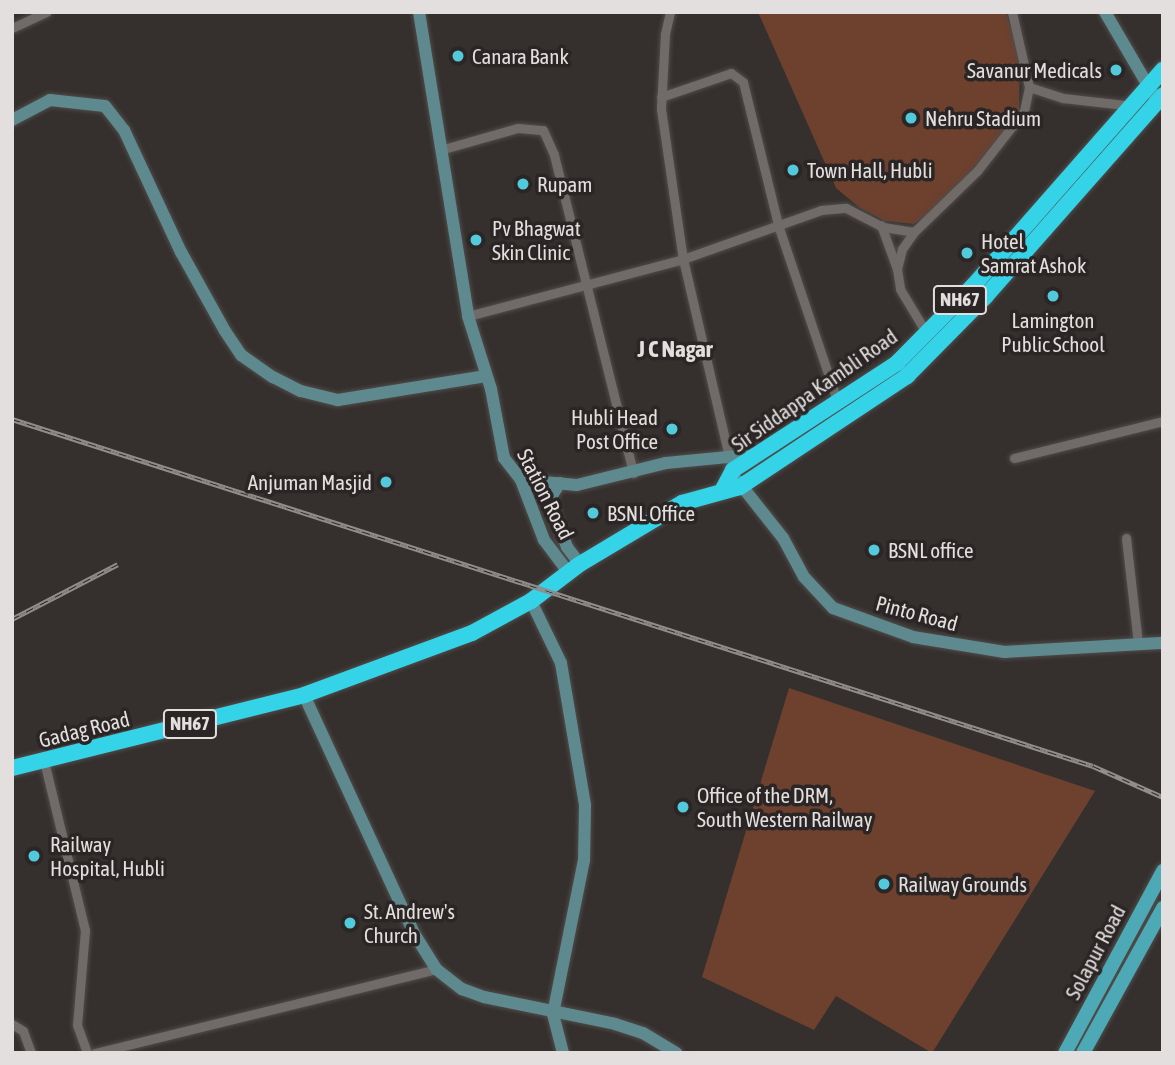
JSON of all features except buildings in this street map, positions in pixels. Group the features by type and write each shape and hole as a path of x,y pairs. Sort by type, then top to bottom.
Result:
{"highway":[{"name":"Sir Siddappa Kambli Road","path":"723,489 733,470 764,454 897,363 927,334 1099,146 1127,105 1163,70"},
{"name":"Sir Siddappa Kambli Road","path":"723,489 740,487 908,376 985,297 1158,104"},
{"name":"NH67","path":"574,568 682,503 723,489"},
{"name":"Gadag Road","path":"12,768 304,695 367,673 472,634 531,601 574,568"},
{"name":"Gadag Road","path":"12,758 302,685 367,673"}],"main road":[{"name":"Solapur Road","path":"1065,1053 1163,871"},
{"name":"Solapur Road","path":"1083,1053 1163,908"}],"street":[{"path":"12,27 46,12"},
{"name":"Station Road","path":"419,12 468,316 504,458 521,480 544,541 574,568"},
{"path":"670,12 661,97 683,259 727,455 733,470"},
{"path":"897,269 914,232 1014,129 1030,87 1012,12"},
{"path":"1030,87 1063,98 1127,105 1158,104 1105,12"},
{"path":"661,97 738,75 743,82 778,225 838,404"},
{"path":"12,120 50,100 105,106 130,141 181,252 225,331 241,355 274,377 301,391 338,400 485,376"},
{"path":"440,150 518,128 543,130 554,155 633,473"},
{"path":"468,316 683,259 821,210 846,208 881,225 914,232"},
{"path":"881,225 897,269 900,289 927,334"},
{"path":"1014,458 1163,421"},
{"path":"521,480 577,485 727,455 764,454"},
{"name":"Pinto Road","path":"733,470 740,487 783,538 804,577 833,608 913,636 1005,652 1163,643"},
{"path":"560,483 551,497 574,568"},
{"path":"1126,538 1138,644"},
{"path":"531,601 561,663 585,804 584,860 553,1014 563,1053"},
{"path":"304,695 415,935 436,969 461,989 553,1014 643,1033 676,1053"},
{"path":"44,761 85,930 77,1025 87,1053"},
{"path":"95,1053 436,969"},
{"path":"12,1024 23,1031 31,1053"}],"shaded area":[{"name":"Nehru Stadium","path":"758,12 1006,12 1020,58 1019,111 1013,126 936,209 914,224 885,221 860,208 836,188"},
{"name":"Railway Grounds","path":"789,688 1095,791 932,1053 836,996 814,1030 702,977"}],"railway":[{"path":"12,419 1093,766 1163,797"},
{"path":"12,619 118,564"}],"place":[{"name":"Canara Bank","path":"458,56"},
{"name":"Savanur Medicals","path":"1116,70"},
{"name":"Nehru Stadium","path":"911,118"},
{"name":"Town Hall, Hubli","path":"793,170"},
{"name":"Rupam","path":"523,184"},
{"name":"Pv Bhagwat Skin Clinic","path":"476,240"},
{"name":"Hotel Samrat Ashok","path":"967,253"},
{"name":"Lamington Public School","path":"1053,296"},
{"name":"Hubli Head Post Office","path":"672,429"},
{"name":"Anjuman Masjid","path":"386,482"},
{"name":"BSNL Office","path":"593,513"},
{"name":"BSNL office","path":"874,550"},
{"name":"Office of the DRM, South Western Railway","path":"683,807"},
{"name":"Railway Hospital, Hubli","path":"34,856"},
{"name":"Railway Grounds","path":"884,884"},
{"name":"St. Andrew's Church","path":"350,923"}],"district":[{"name":"J C Nagar","path":"675,349"}]}
